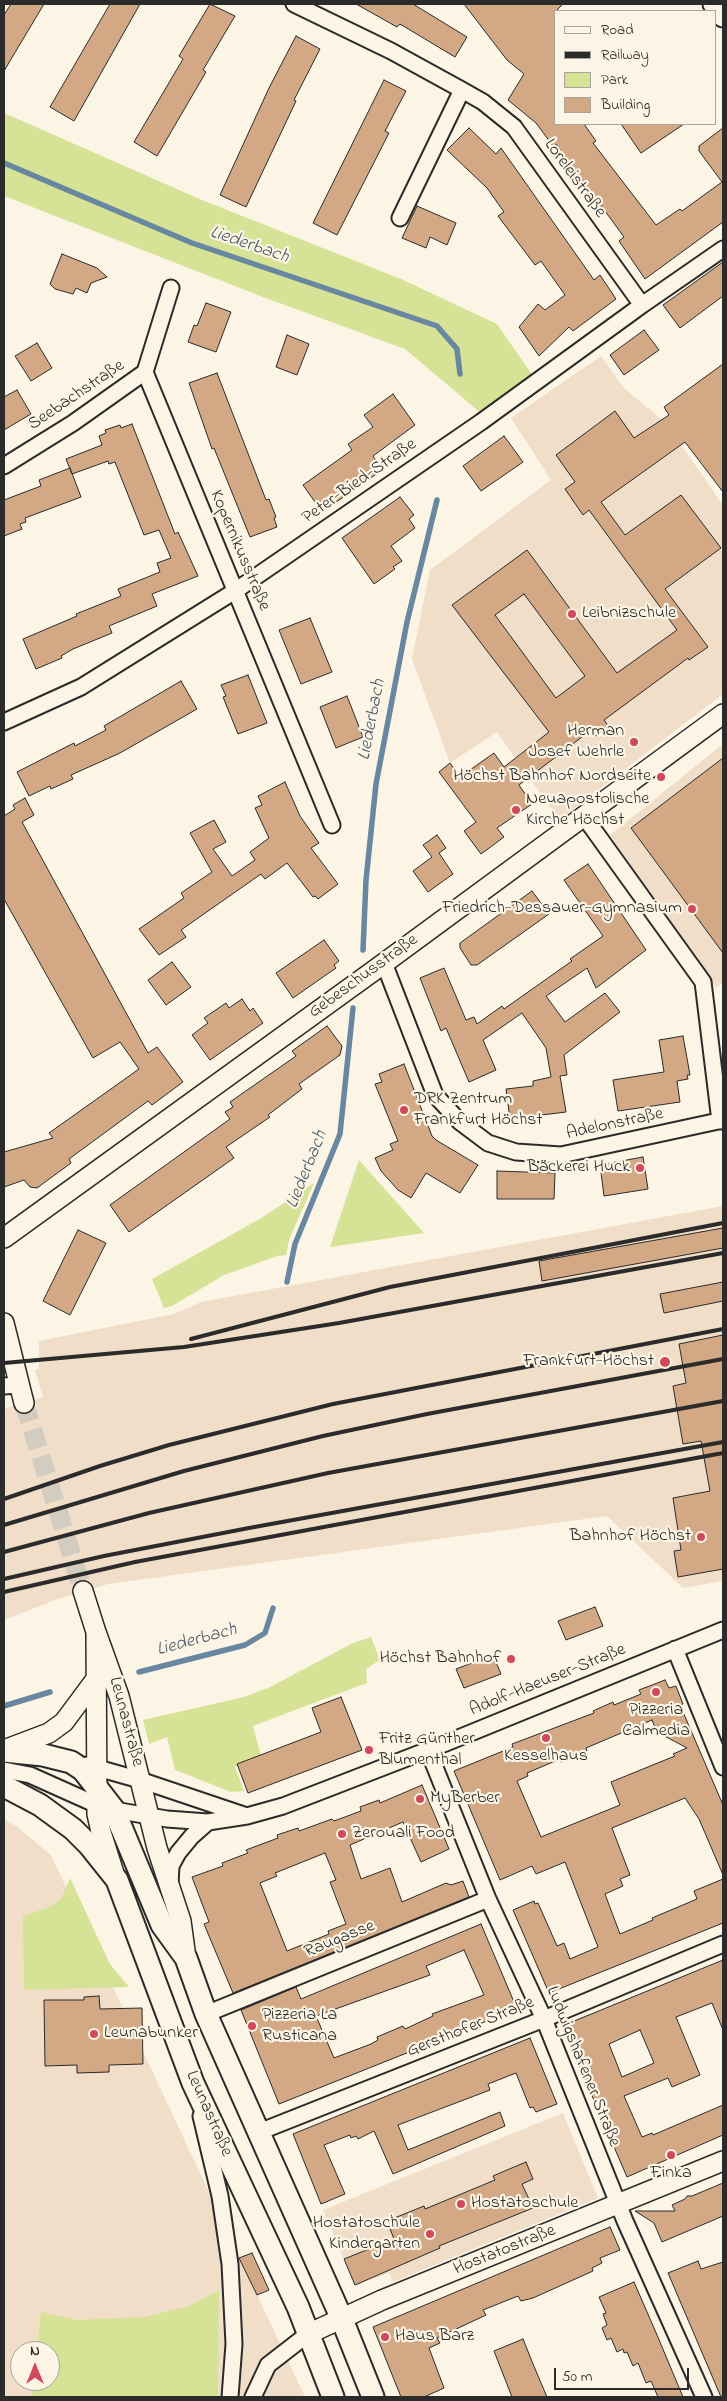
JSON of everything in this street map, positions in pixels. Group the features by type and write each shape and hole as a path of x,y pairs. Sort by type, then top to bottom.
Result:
{"main road":[{"path":"714,4 723,16"},
{"name":"Leunastraße","path":"4,1751 64,1760 83,1770 101,1792 162,1925 186,1958 206,2014 341,2317 373,2397"},
{"name":"Leunastraße","path":"4,1786 40,1805 73,1829 89,1845 117,1880 194,2083 308,2334 333,2397"}],"street":[{"name":"Loreleistraße","path":"294,4 462,90 483,102 514,127 642,304"},
{"path":"400,218 462,90"},
{"name":"Peter-Bied-Straße","path":"4,722 80,687 235,591 481,422 642,304 723,249"},
{"path":"145,372 172,288"},
{"name":"Seebachstraße","path":"4,466 73,423 145,372"},
{"name":"Kopernikusstraße","path":"145,372 332,825"},
{"name":"Gebeschusstraße","path":"4,1238 384,963 723,714"},
{"path":"584,815 703,982 722,1120"},
{"name":"Adelonstraße","path":"384,963 435,1096 460,1122 488,1143 516,1152 561,1155 722,1120"},
{"path":"4,1323 11,1386 24,1404"},
{"name":"Leunastraße","path":"83,1591 119,1696 148,1815 180,1921 186,1958"},
{"name":"Adolf-Haeuser-Straße","path":"101,1792 148,1815 208,1822 247,1816 283,1806 428,1750 723,1630"},
{"path":"96,1632 101,1832 117,1880"},
{"path":"675,1649 723,1767"},
{"path":"4,1751 49,1733 64,1722 96,1679"},
{"name":"Ludwigshafener Straße","path":"428,1750 488,1899 544,2018 618,2204 704,2397"},
{"path":"4,1770 101,1792 141,1787 182,1796 247,1816"},
{"path":"101,1792 141,1787"},
{"path":"170,1891 172,1866 178,1853 192,1836 208,1822"},
{"name":"Raugasse","path":"206,2014 488,1899"},
{"name":"Gersthofer Straße","path":"259,2132 723,1944"},
{"path":"194,2083 220,2196 230,2264 234,2344 230,2397"},
{"name":"Hostatostraße","path":"308,2334 341,2317 723,2161"},
{"path":"253,2397 268,2365 308,2334"}],"shaded area":[{"name":"Leibnizschule","path":"601,356 624,388 666,423 723,505 723,694 559,820 497,732 450,763 412,659 430,570 551,480 511,418"},
{"name":"Friedrich-Dessauer-Gymnasium","path":"723,744 723,983 716,988 610,835"},
{"path":"723,1206 723,1581 683,1588 607,1516 108,1584 58,1599 4,1620 4,1409 43,1397 35,1370 39,1369 39,1341 174,1314 201,1302"},
{"path":"4,1819 16,1826 51,1855 305,2397 4,2397"},
{"name":"Hostatoschule","path":"563,2113 598,2198 393,2282 389,2273 355,2286 323,2210"}],"green space":[{"path":"4,113 202,200 401,279 497,324 533,376 482,414 405,349 263,297 4,196"},
{"path":"359,1160 424,1233 330,1247"},
{"path":"314,1183 289,1240 286,1255 277,1256 224,1275 172,1306 164,1308 152,1279 263,1217"},
{"path":"371,1637 380,1660 366,1669 367,1683 253,1726 261,1756 235,1767 244,1791 231,1792 175,1770 167,1737 149,1744 143,1720 244,1697 270,1687 353,1643"},
{"path":"70,1878 110,1964 129,1987 24,1990 23,1916 50,1907 61,1899"},
{"path":"219,2290 218,2397 32,2397 33,2391 60,2391 60,2341 38,2341 41,2312 77,2320 144,2317 189,2306"}],"building":[{"path":"11,4 44,4 4,71 4,15"},
{"path":"110,4 140,4 74,121 50,107"},
{"path":"210,4 235,16 203,70 206,72 157,156 134,142 183,59 179,56"},
{"path":"356,4 413,4 467,37 455,57 400,24 397,27"},
{"path":"464,4 563,4 557,10 554,10 554,125 585,125 596,141 593,143 656,225 680,209 682,211 722,182 699,151 699,146 723,128 723,222 645,279 619,241 624,237 556,144 556,150 536,123 508,100 524,74 507,60"},
{"path":"296,36 320,49 294,100 296,101 246,207 220,195 269,88"},
{"path":"384,80 406,91 385,131 389,133 337,235 313,223"},
{"path":"622,125 683,125 641,153"},
{"path":"469,128 496,154 501,148 594,280 600,275 616,299 573,331 569,327 539,356 519,327 538,304 545,310 565,295 541,261 535,265 498,216 504,212 487,188 447,150"},
{"path":"417,206 456,223 447,245 430,237 426,248 402,238"},
{"path":"62,254 97,268 107,277 91,283 87,293 76,288 73,294 55,289 50,284"},
{"path":"723,262 723,296 680,328 663,305"},
{"path":"206,303 231,312 216,352 188,342 194,325 197,326"},
{"path":"644,330 659,350 624,375 610,355"},
{"path":"287,335 309,344 297,375 276,367"},
{"path":"37,343 52,368 31,381 15,356"},
{"path":"723,364 723,492 685,442 601,502 625,535 681,495 721,548 665,589 708,647 689,660 688,658 604,720 609,727 596,736 591,730 519,785 532,804 497,828 504,837 481,854 464,831 476,822 439,772 450,763 460,777 494,753 504,767 549,732 452,605 527,550 617,673 677,630 589,510 583,515 565,489 575,482 556,455 615,411 634,438 669,415 664,407","holes":["524,594 585,676 556,698 495,615"]},
{"path":"217,373 266,500 269,499 276,517 274,518 277,527 250,537 214,448 212,449 189,383"},
{"path":"17,390 31,414 4,430 4,397"},
{"path":"393,394 415,425 373,456 382,470 322,512 303,485 352,450 348,444 373,427 364,415"},
{"path":"132,424 175,534 178,532 198,576 152,594 157,606 109,626 112,633 73,649 61,656 62,658 36,669 23,639 77,616 76,614 121,596 118,589 160,572 157,563 171,558 159,530 144,535 115,462 109,464 108,461 72,474 66,459 102,445 99,436 106,433 105,430 120,425 121,428"},
{"path":"504,436 523,462 481,491 463,466"},
{"path":"70,468 81,497 25,518 26,522 20,524 22,529 4,536 4,500 41,486 39,480"},
{"path":"400,497 414,515 409,519 415,528 391,546 402,561 393,567 395,569 374,584 342,538"},
{"path":"310,618 332,672 301,684 279,630"},
{"path":"248,675 267,723 238,734 223,697 226,696 221,685"},
{"path":"181,681 197,709 120,753 71,775 73,779 51,789 50,786 29,796 17,772 74,743 75,746 106,730 104,726"},
{"path":"347,696 363,737 336,748 320,707"},
{"name":"Friedrich-Dessauer-Gymnasium","path":"723,758 723,953 631,828"},
{"path":"285,782 300,816 319,843 311,848 338,884 318,899 315,896 313,897 287,863 265,879 261,874 181,930 186,937 159,955 139,929 184,898 181,893 212,872 190,833 214,820 226,842 213,849 232,876 255,860 250,852 269,838 255,808 262,805 258,796"},
{"path":"25,798 34,815 22,822 148,1053 157,1047 183,1082 152,1105 148,1101 69,1159 71,1163 37,1188 30,1187 24,1180 4,1187 4,1152 53,1138 49,1133 139,1069 120,1042 93,1058 4,899 4,816 15,809 13,805"},
{"path":"437,835 446,848 439,853 453,874 428,892 413,871 432,857 423,845"},
{"path":"588,864 646,950 596,988 587,968 546,996 565,1022 605,993 620,1012 564,1055 567,1075 560,1076 566,1112 510,1119 506,1089 533,1086 533,1081 551,1077 546,1048 522,1013 483,1040 496,1070 469,1082 446,1028 441,1031 420,978 444,968 466,1020 474,1017 477,1024 502,1006 504,1009 572,961 570,959 603,936 564,880"},
{"path":"532,891 549,914 477,965 471,965 460,948 460,943"},
{"path":"324,940 339,961 334,965 336,968 293,998 276,973"},
{"path":"172,962 191,987 166,1005 148,980"},
{"path":"242,999 250,1011 253,1008 263,1023 210,1060 192,1035 208,1023 204,1018 226,1003 229,1008"},
{"path":"327,1026 342,1046 340,1055 299,1084 302,1089 268,1115 270,1117 226,1147 234,1158 129,1232 110,1205 230,1119 225,1112 233,1107 230,1102 296,1056 292,1051"},
{"path":"683,1036 690,1075 687,1075 688,1079 677,1081 680,1102 618,1111 613,1080 664,1072 659,1040"},
{"name":"DRK Zentrum Frankfurt Höchst","path":"404,1064 432,1136 478,1165 460,1193 426,1173 411,1198 398,1190 381,1171 375,1158 393,1150 390,1144 398,1141 375,1084 382,1082 379,1074"},
{"path":"643,1157 648,1189 604,1196 600,1165"},
{"path":"497,1171 555,1173 554,1199 497,1199"},
{"path":"723,1228 723,1248 542,1281 539,1261"},
{"path":"78,1230 106,1243 70,1315 43,1301"},
{"path":"723,1282 723,1301 664,1313 660,1294"},
{"path":"723,1335 723,1569 678,1577 674,1551 681,1550 673,1498 710,1491 701,1441 683,1444 673,1386 686,1383 679,1344"},
{"path":"595,1607 603,1626 566,1640 558,1621"},
{"path":"493,1655 501,1674 464,1688 456,1669"},
{"path":"665,1680 669,1688 676,1686 683,1704 680,1705 723,1805 723,1875 699,1819 685,1798 612,1828 630,1875 620,1879 623,1886 605,1894 620,1934 697,1899 694,1891 723,1879 723,1923 549,1993 513,1910 534,1901 535,1904 538,1903 557,1946 564,1943 570,1959 598,1947 565,1862 536,1874 532,1866 500,1880 454,1771 513,1747 512,1744 594,1713 593,1711 613,1702 614,1705 641,1694 639,1690","holes":["652,1720 657,1732 687,1748 673,1754 675,1756 611,1782 620,1805 541,1837 517,1781 528,1776 527,1773 560,1759 561,1762 587,1751 586,1748"]},
{"path":"341,1697 362,1750 248,1793 237,1764 321,1732 312,1708"},
{"path":"422,1785 449,1849 421,1862 403,1822 350,1845 361,1879 390,1868 402,1902 446,1883 451,1885 463,1881 469,1897 233,1993 204,1924 209,1922 192,1877 223,1866 222,1863 248,1853 246,1850 278,1838 277,1835 298,1828 299,1831 332,1819 334,1821 361,1811 360,1807 379,1800 380,1803","holes":["325,1853 336,1880 330,1882 346,1924 328,1931 329,1934 287,1951 260,1883 277,1876 275,1873"]},
{"path":"481,1924 517,2009 279,2104 241,2010 296,1987 301,1999","holes":["464,1950 484,1995 432,2014 433,2016 405,2029 403,2026 377,2037 378,2040 371,2044 334,2058 316,2016 430,1975 426,1966"]},
{"path":"723,1960 723,2030 712,2003 676,2017 700,2075 672,2087 668,2078 624,2096 642,2137 652,2133 653,2135 723,2105 723,2135 627,2177 562,2026","holes":["640,2030 654,2063 622,2077 609,2044"]},
{"name":"Leunabunker","path":"99,1996 100,2009 142,2008 143,2064 109,2065 109,2072 77,2073 77,2065 45,2066 44,2000 84,2000 84,1997"},
{"path":"530,2038 557,2104 536,2112 533,2107 530,2108 516,2073 488,2084 490,2090 398,2125 408,2150 500,2112 505,2126 393,2174 374,2131 358,2139 356,2136 351,2138 350,2135 324,2145 345,2194 321,2204 293,2134"},
{"path":"526,2162 533,2179 522,2184 533,2208 439,2246 440,2248 355,2285 344,2259 394,2239 387,2221 424,2206 425,2209 495,2180 493,2176"},
{"path":"723,2183 723,2216 662,2242 654,2223 635,2211 675,2211 672,2205 685,2199 687,2196 692,2196"},
{"path":"610,2227 620,2250 600,2258 602,2263 592,2268 593,2271 533,2298 521,2301 518,2296 483,2310 486,2315 437,2338 440,2343 429,2348 444,2388 424,2397 401,2397 373,2327"},
{"path":"252,2253 269,2290 257,2295 239,2258"},
{"path":"698,2261 701,2269 723,2262 723,2397 721,2397 668,2273"},
{"path":"634,2282 683,2397 658,2397 651,2381 646,2383 638,2363 633,2366 627,2352 624,2353 623,2349 617,2352 611,2338 607,2340 602,2328 607,2325 603,2314 606,2313 599,2297"},
{"path":"523,2339 547,2397 512,2397 494,2351"}],"waterway":[{"name":"Liederbach","path":"4,163 192,243 437,326 457,349 460,374"},
{"name":"Liederbach","path":"363,950 366,880 376,784 407,622 437,500"},
{"name":"Liederbach","path":"287,1282 295,1244 340,1134 353,1008"},
{"name":"Liederbach","path":"139,1672 245,1645 265,1633 273,1608"},
{"name":"Liederbach","path":"4,1706 50,1692"}],"tunnel":[{"path":"24,1403 83,1591"}],"railway":[{"path":"191,1339 390,1287 723,1223"},
{"path":"4,1363 184,1347 339,1323 723,1253"},
{"path":"4,1499 100,1466 169,1445 333,1404 723,1329"},
{"path":"4,1525 184,1471 323,1436 427,1414 723,1359"},
{"path":"4,1552 149,1513 328,1473 723,1401"},
{"path":"4,1579 104,1556 249,1528 723,1442"},
{"path":"4,1592 135,1562 723,1453"}],"place":[{"name":"Leibnizschule","path":"572,614"},
{"name":"Herman Josef Wehrle","path":"634,742"},
{"name":"Höchst Bahnhof Nordseite","path":"661,777"},
{"name":"Neuapostolische Kirche Höchst","path":"516,810"},
{"name":"Friedrich-Dessauer-Gymnasium","path":"692,909"},
{"name":"DRK Zentrum Frankfurt Höchst","path":"404,1110"},
{"name":"Bäckerei Huck","path":"640,1168"},
{"name":"Frankfurt-Höchst","path":"665,1362"},
{"name":"Bahnhof Höchst","path":"701,1537"},
{"name":"Höchst Bahnhof","path":"511,1659"},
{"name":"Pizzeria Calmedia","path":"656,1692"},
{"name":"Kesselhaus","path":"546,1738"},
{"name":"Fritz Günther Blumenthal","path":"369,1750"},
{"name":"MyBerber","path":"420,1799"},
{"name":"Zerouali Food","path":"342,1834"},
{"name":"Pizzeria La Rusticana","path":"252,2026"},
{"name":"Leunabunker","path":"94,2034"},
{"name":"Finka","path":"671,2155"},
{"name":"Hostatoschule","path":"461,2204"},
{"name":"Hostatoschule Kindergarten","path":"430,2234"},
{"name":"Haus Barz","path":"385,2337"}]}
